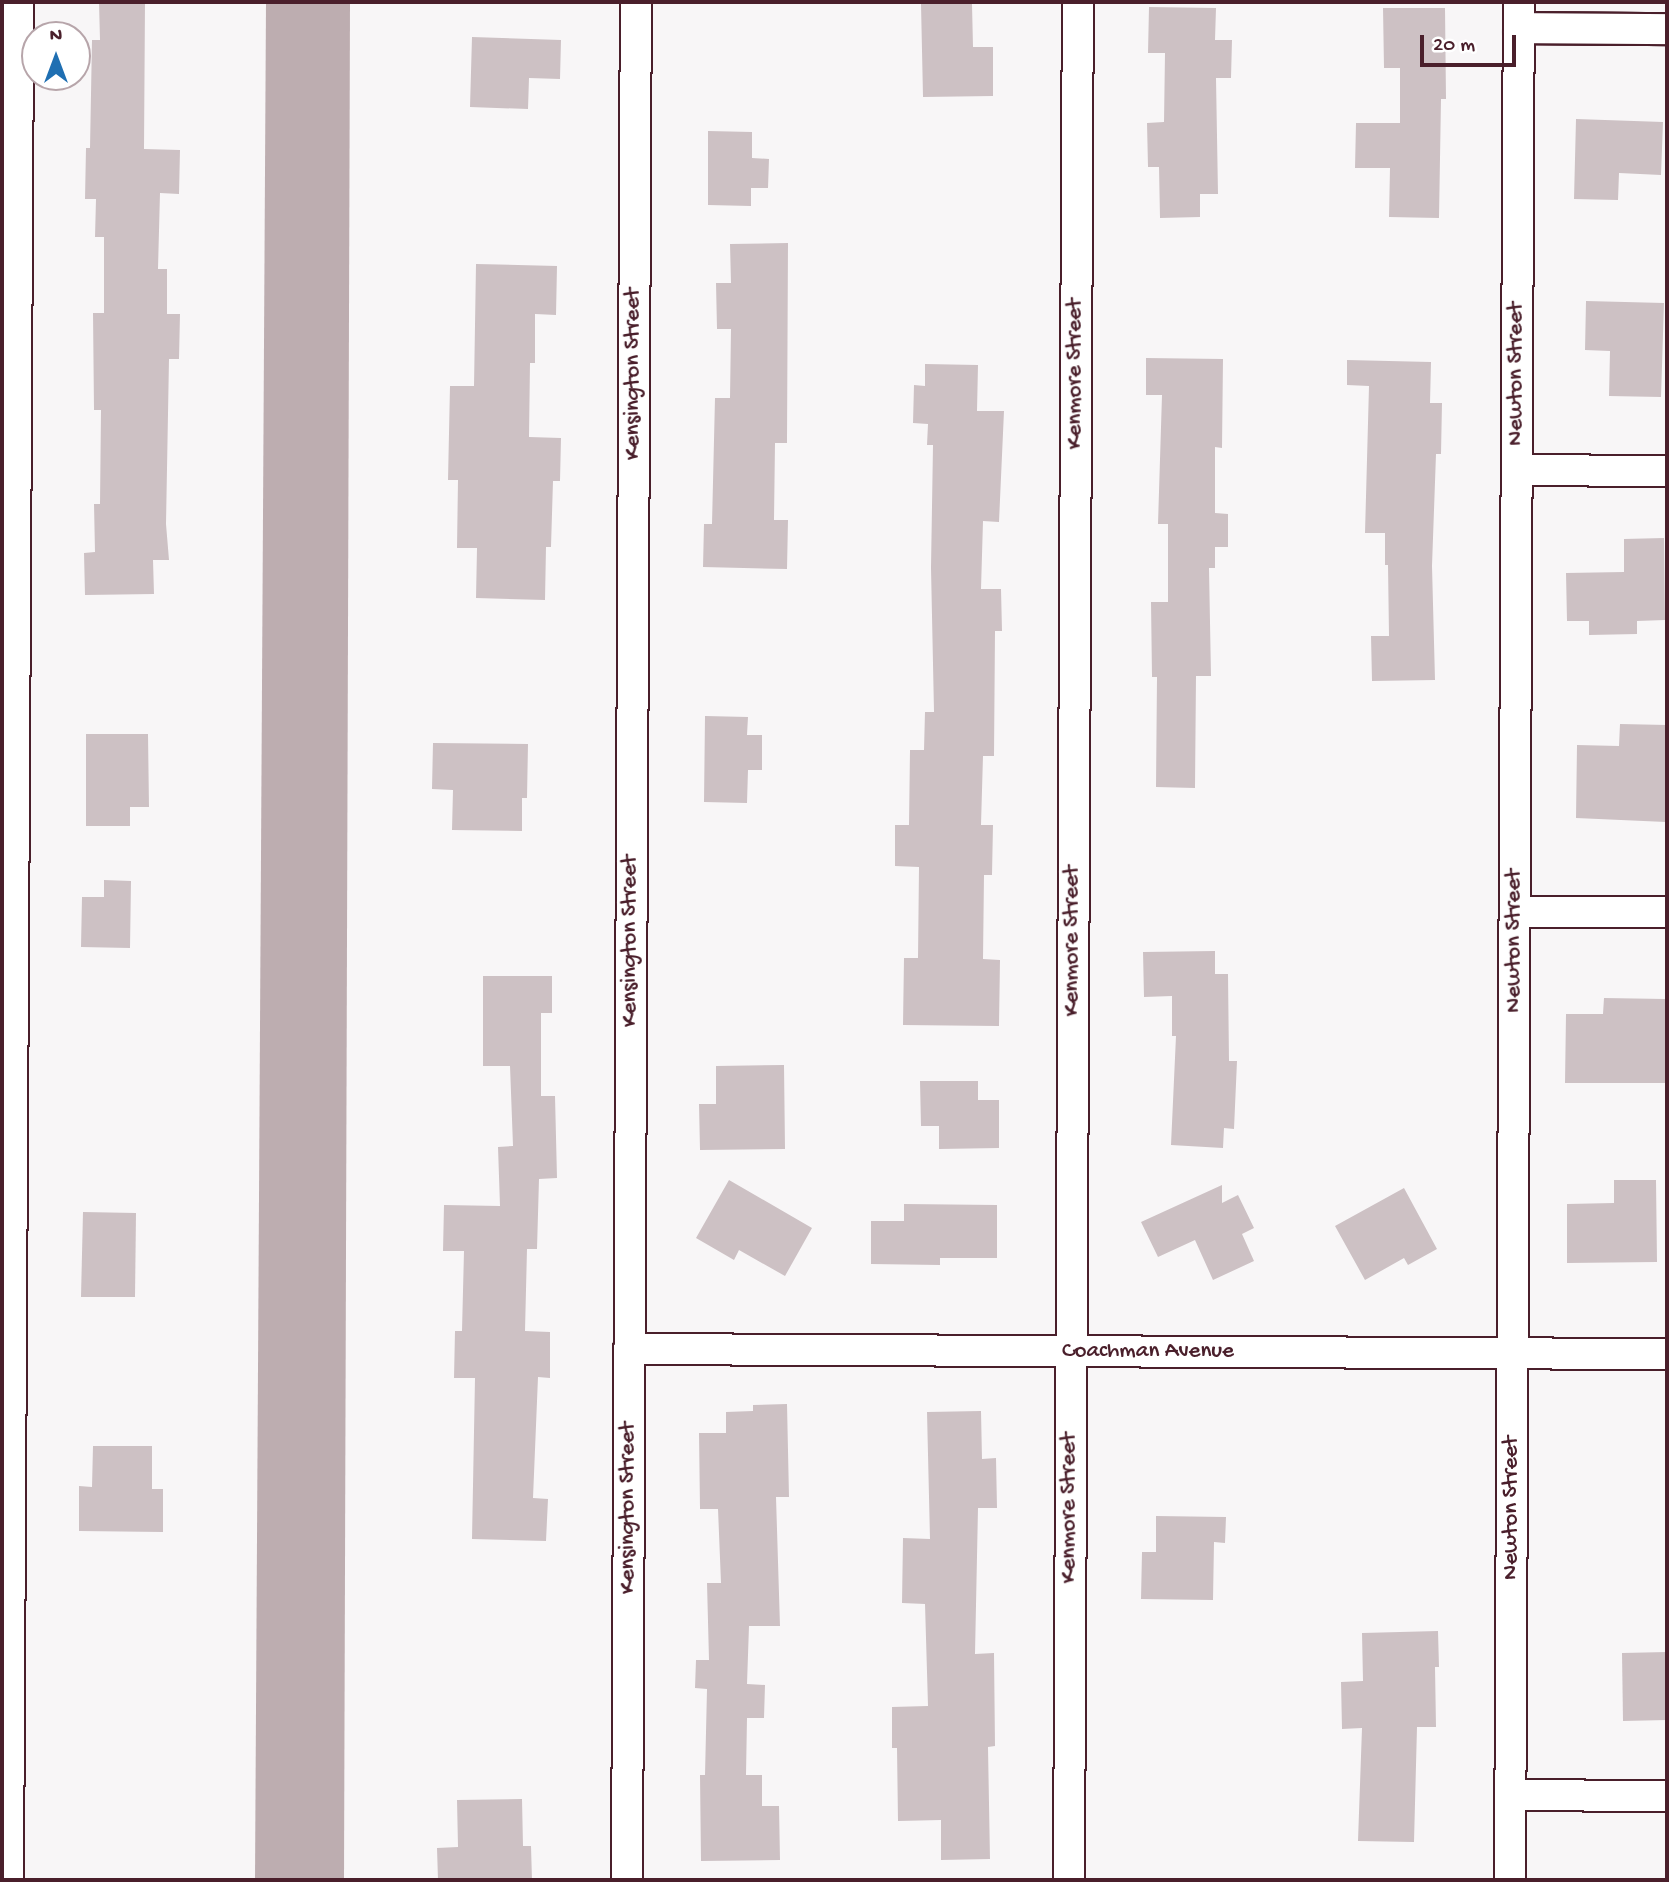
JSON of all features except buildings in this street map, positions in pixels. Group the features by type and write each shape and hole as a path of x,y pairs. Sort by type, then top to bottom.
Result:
{"street":[{"path":"8,1880 8,802 18,2"},
{"name":"Kensington Street","path":"627,1880 636,2"},
{"name":"Kenmore Street","path":"1069,1880 1078,2"},
{"path":"1519,15 1667,29"},
{"name":"Newton Street","path":"1510,1880 1519,15"},
{"path":"1517,470 1667,471"},
{"path":"1515,912 1667,912"},
{"name":"Coachman Avenue","path":"629,1349 1667,1354"},
{"path":"1511,1795 1667,1796"}],"shaded area":[{"path":"266,2 350,2 344,1880 255,1880"}]}
